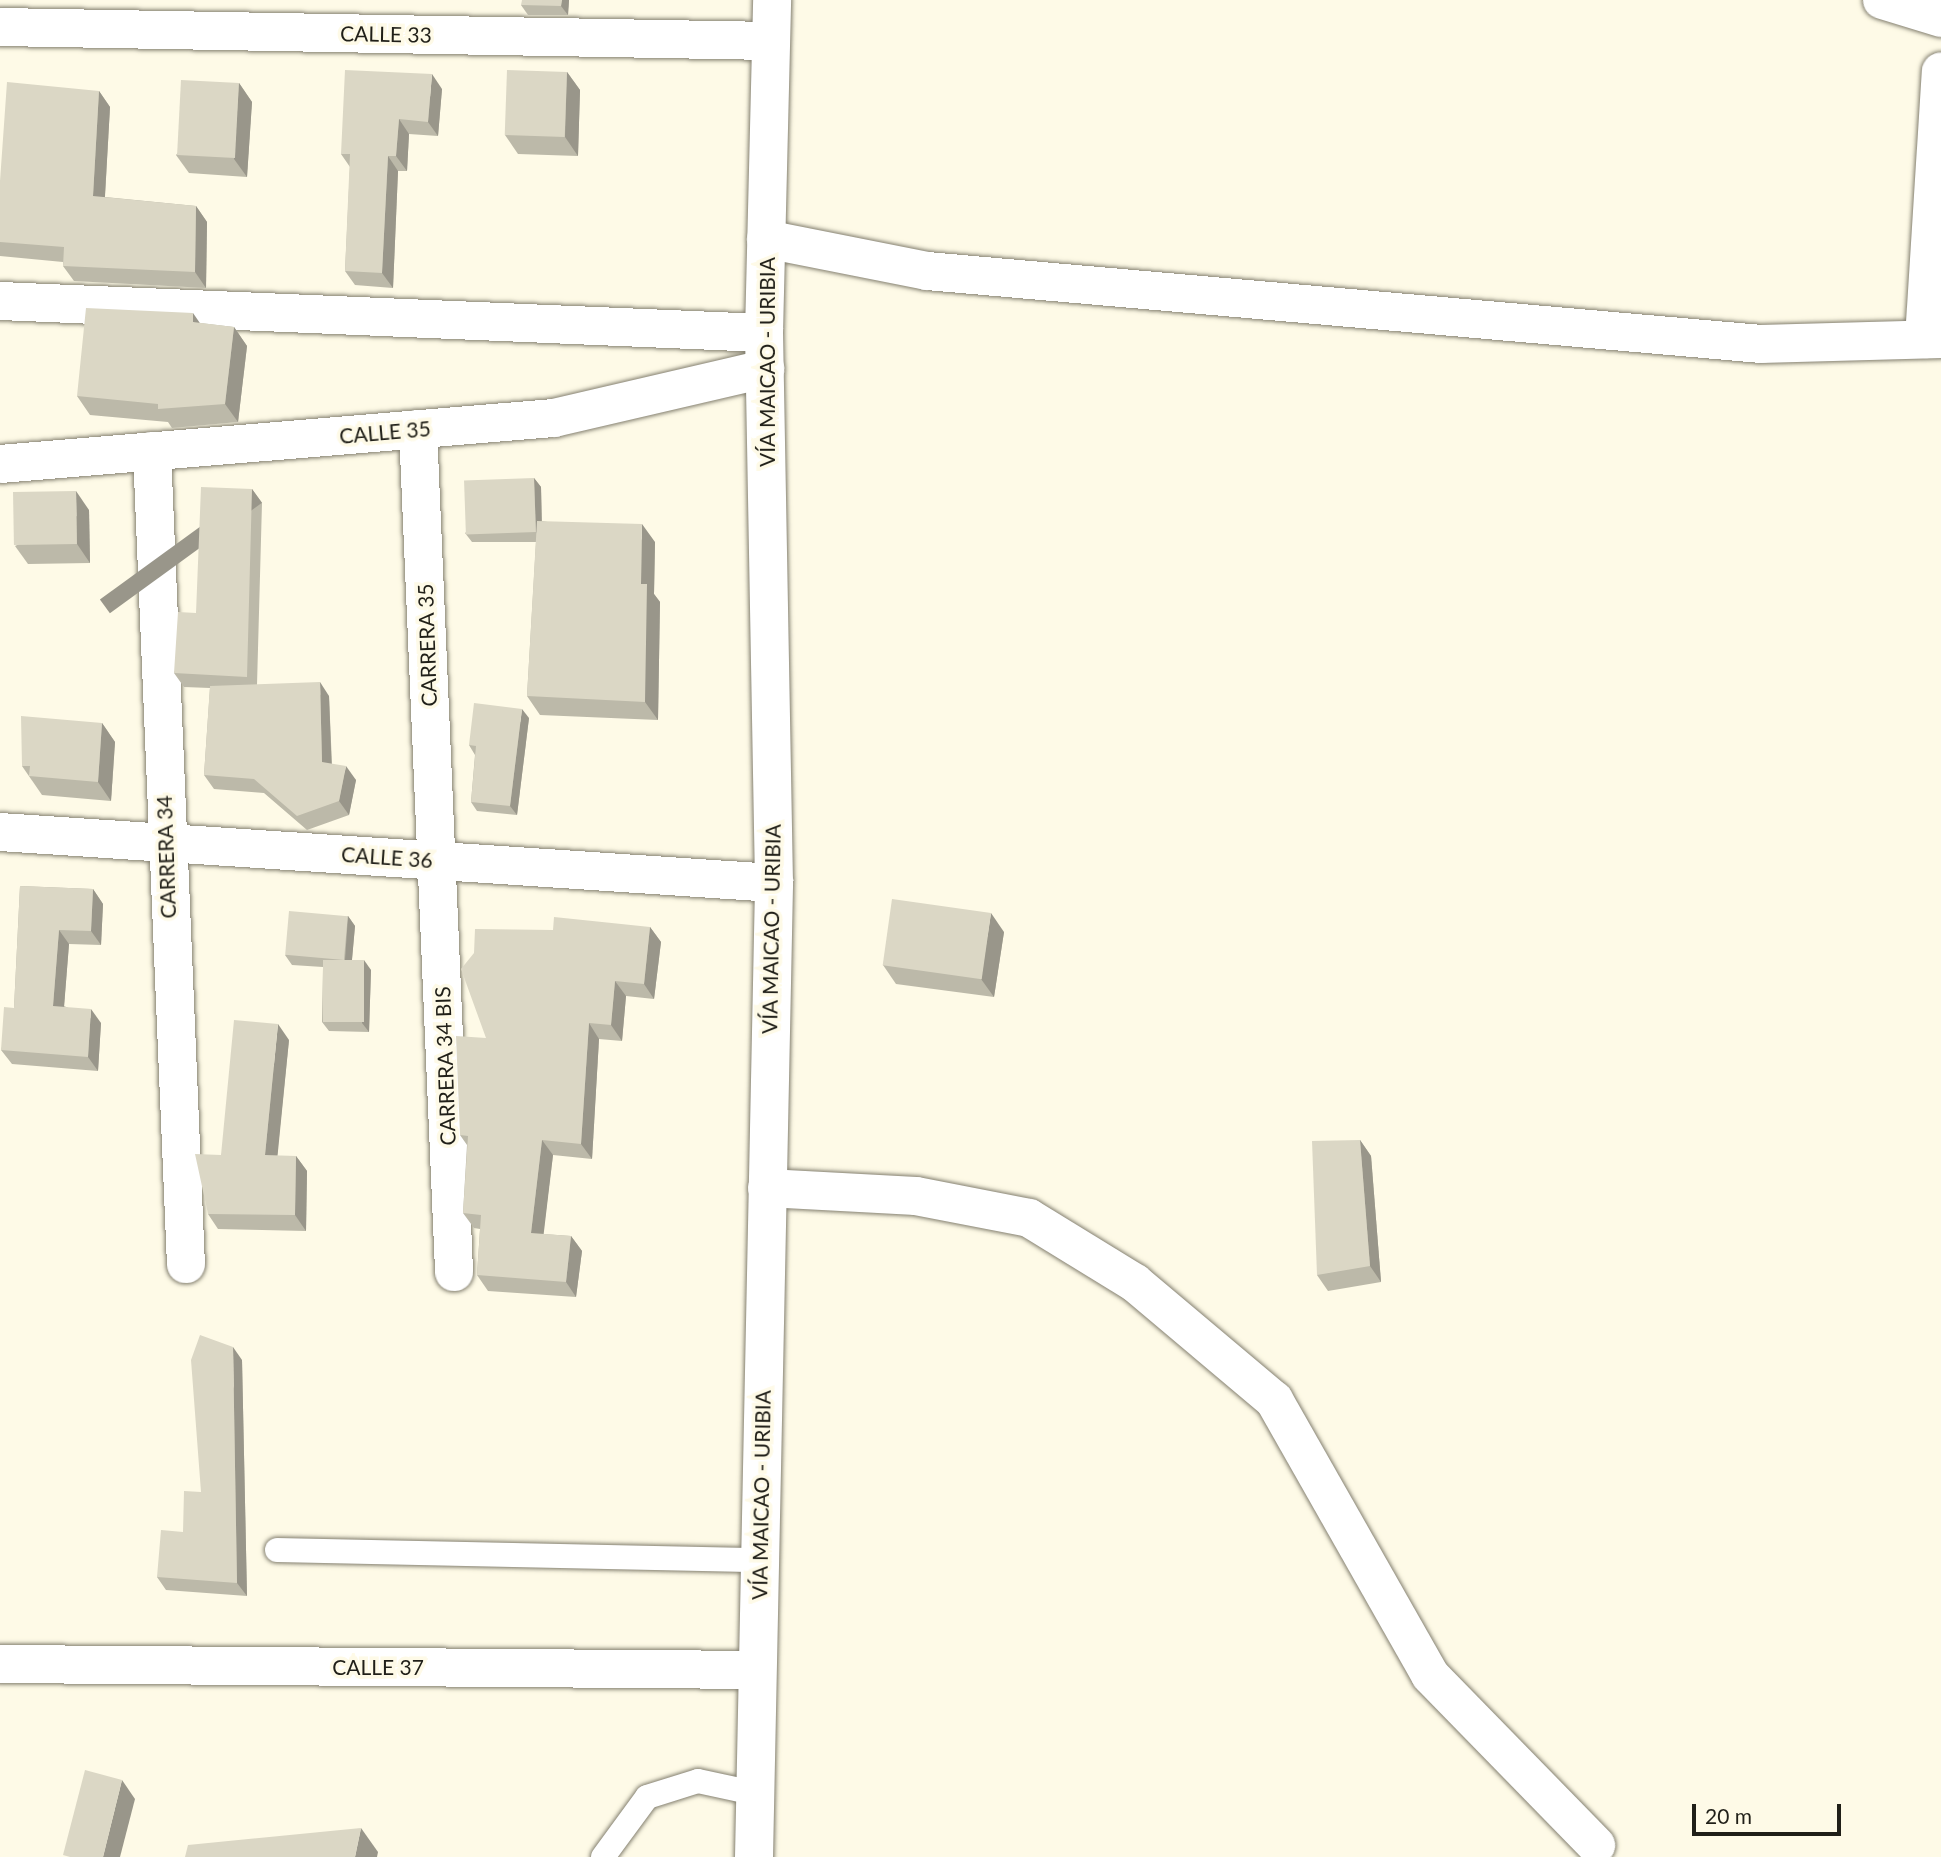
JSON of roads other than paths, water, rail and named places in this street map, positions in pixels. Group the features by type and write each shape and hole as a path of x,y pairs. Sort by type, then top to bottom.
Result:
{"street":[{"name":"VÍA MAICAO - URIBIA","path":"754,1857 774,883 764,351 772,0"},
{"path":"1882,0 1941,18"},
{"name":"CALLE 33","path":"0,27 771,41"},
{"path":"766,239 927,271 1761,344 1932,339 1941,72"},
{"path":"0,301 764,351"},
{"name":"CALLE 35","path":"0,464 554,418 764,351"},
{"name":"CARRERA 35","path":"418,429 436,860"},
{"name":"CARRERA 34","path":"152,451 165,843 186,1264"},
{"name":"CALLE 36","path":"0,832 774,883"},
{"name":"CARRERA 34 BIS","path":"436,860 454,1272"},
{"path":"767,1188 916,1196 1029,1218 1135,1283 1274,1400 1430,1675 1596,1845"},
{"name":"CALLE 37","path":"0,1664 757,1670"}],"lane":[{"path":"277,1550 761,1560"},
{"path":"603,1857 647,1797 698,1781 754,1793"}]}
